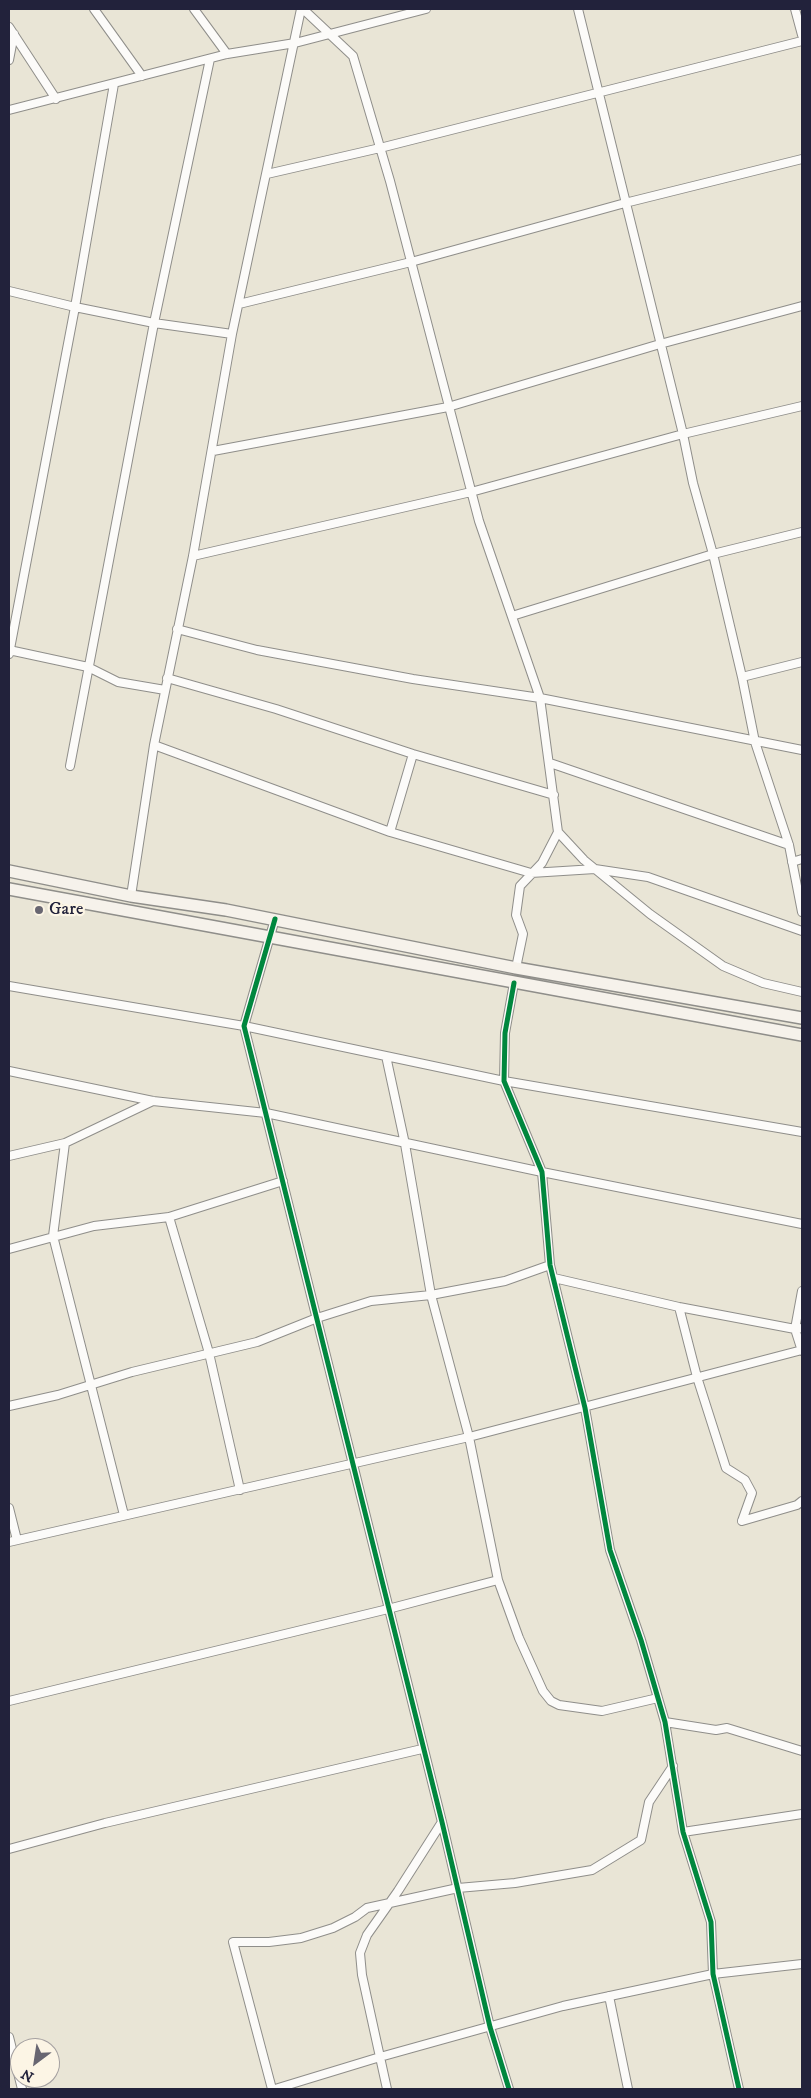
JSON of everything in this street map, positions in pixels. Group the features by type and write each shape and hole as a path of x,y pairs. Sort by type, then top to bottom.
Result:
{"main road":[{"path":"9,871 131,896 275,919 516,968 802,1018"},
{"path":"9,889 802,1035"},
{"path":"129,912 131,896"}],"street":[{"path":"94,9 142,76"},
{"path":"194,9 227,54"},
{"path":"294,9 301,11 330,34 353,56 411,262 479,521 540,698 558,832 542,863 520,886 516,915 523,934 516,968"},
{"path":"9,110 227,54 295,42 426,9"},
{"path":"578,9 683,434 693,483 713,554 755,742 789,845 802,912"},
{"path":"795,9 802,35"},
{"path":"131,896 154,745 213,451 232,334 301,11"},
{"path":"9,27 56,99"},
{"path":"9,60 14,34"},
{"path":"267,174 380,148 802,41"},
{"path":"70,766 154,322 210,59"},
{"path":"114,84 76,307 9,652 88,666 109,679 118,682 165,690"},
{"path":"239,304 411,262 625,203 802,159"},
{"path":"9,290 76,307 232,334"},
{"path":"213,451 448,407 660,344 802,306"},
{"path":"193,556 471,492 683,434 802,406"},
{"path":"512,616 713,554 802,532"},
{"path":"177,629 256,650 412,679 540,698 802,750"},
{"path":"742,677 802,662"},
{"path":"167,678 276,709 414,754 554,794"},
{"path":"154,745 390,832 532,873 594,869 648,876 802,930"},
{"path":"390,832 414,754"},
{"path":"550,764 789,845"},
{"path":"558,832 594,869 650,914 723,966 763,983 802,992"},
{"path":"792,862 802,859"},
{"path":"275,919 272,936 244,1026 422,1749 442,1822 490,2027 509,2089"},
{"path":"514,983 505,1033 504,1081 542,1172 550,1265 585,1408 610,1550 641,1640 665,1722 683,1832 711,1922 713,1974 739,2089"},
{"path":"9,986 244,1026 504,1081 802,1132"},
{"path":"386,1056 405,1144 431,1295 468,1437 498,1580 519,1638 543,1691 551,1701 559,1705 602,1711 658,1698"},
{"path":"9,1071 152,1101 266,1113 405,1144 802,1224"},
{"path":"9,1156 65,1143 152,1101"},
{"path":"65,1143 54,1236 124,1515"},
{"path":"9,1249 94,1226 169,1217 283,1182"},
{"path":"169,1217 209,1354 240,1490"},
{"path":"9,1406 58,1395 132,1372 257,1342 317,1318 371,1301 431,1295 505,1281 550,1265"},
{"path":"554,1278 679,1307 799,1328"},
{"path":"9,1508 13,1541 468,1437 802,1350 799,1328 802,1291"},
{"path":"679,1307 697,1377 726,1468 745,1480 752,1494 742,1521 798,1505 802,1502"},
{"path":"9,1701 388,1609 498,1580"},
{"path":"665,1722 716,1730 727,1728 802,1751"},
{"path":"9,1849 105,1822 422,1749"},
{"path":"672,1766 649,1802 641,1840 603,1866 592,1870 515,1883 458,1888 367,1908 355,1917 333,1928 301,1938 270,1942 233,1942 274,2089 563,2006 713,1974 802,1964"},
{"path":"683,1832 802,1814"},
{"path":"387,2089 362,1975 360,1953 367,1935 442,1822"},
{"path":"609,1996 628,2089"},
{"path":"9,2037 22,2089"}],"cycle path":[{"path":"275,919 244,1026 442,1822 490,2027 509,2089"},
{"path":"514,983 505,1033 504,1081 542,1172 550,1265 585,1408 610,1550 641,1640 665,1722 683,1832 711,1922 713,1974 739,2089"}],"place":[{"name":"Gare","path":"39,910"}]}
